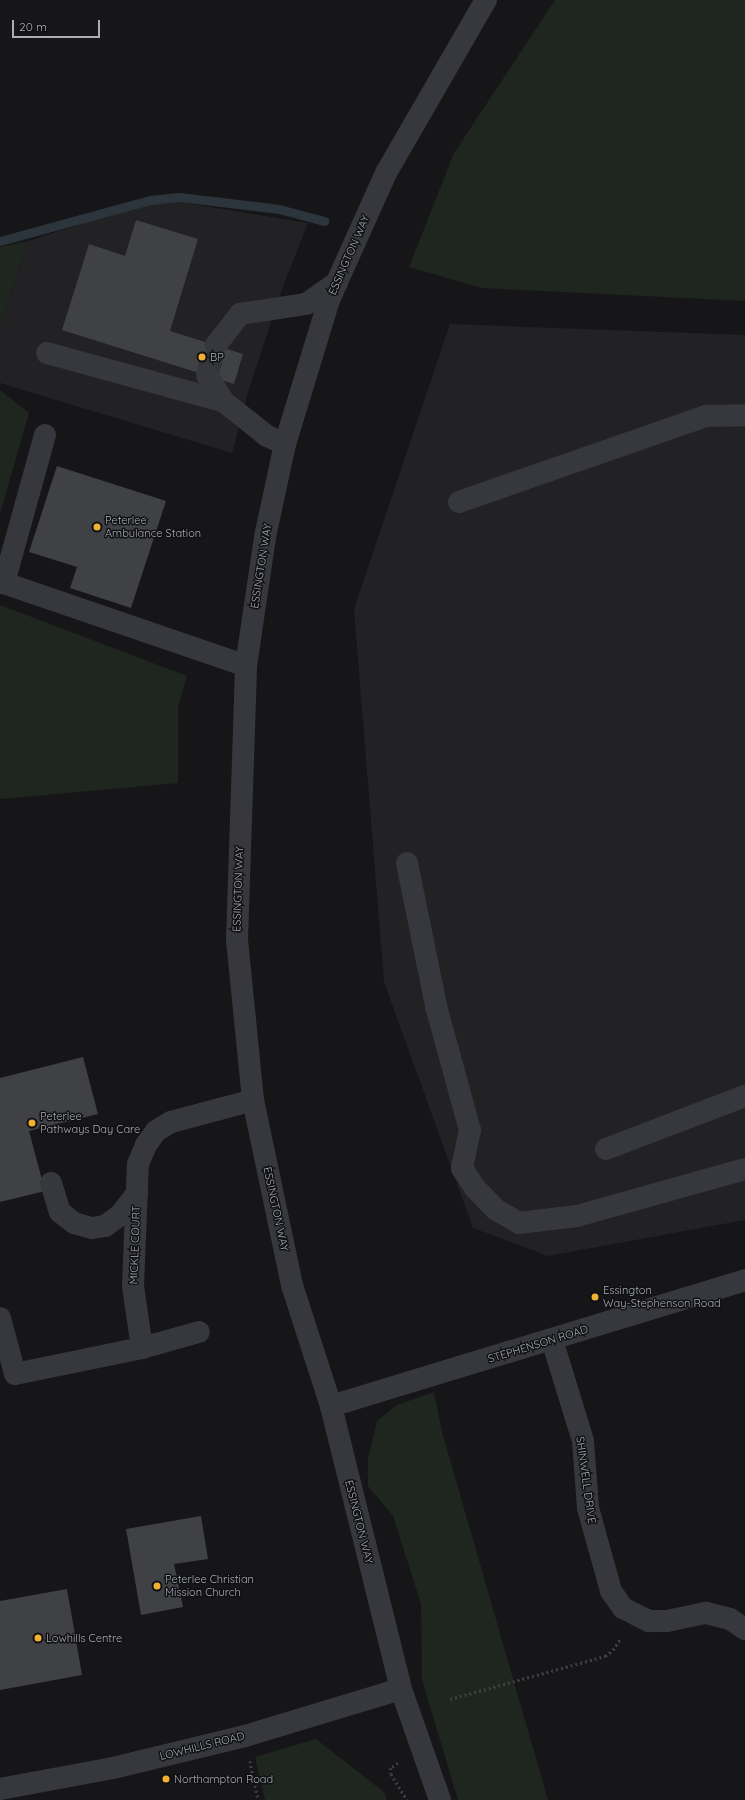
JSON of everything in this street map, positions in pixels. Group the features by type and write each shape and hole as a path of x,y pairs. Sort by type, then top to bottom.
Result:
{"street":[{"name":"ESSINGTON WAY","path":"440,1800 401,1689 331,1406 292,1285 253,1100 237,940 246,666 265,537 285,444 329,300 386,173 486,0"},
{"path":"216,345 240,314 306,304 337,282"},
{"path":"47,353 223,401"},
{"path":"207,375 223,401 267,436 285,444"},
{"path":"460,502 706,416 745,415"},
{"path":"45,435 4,583 246,666"},
{"path":"406,864 436,1006 470,1130 462,1168 475,1188 495,1209 519,1223 577,1216 745,1169"},
{"path":"606,1148 745,1096"},
{"name":"MICKLE COURT","path":"142,1348 132,1286 138,1164 146,1145 156,1131 171,1122 253,1100"},
{"path":"51,1183 60,1212 74,1223 92,1228 106,1226 120,1215 137,1193"},
{"name":"STEPHENSON ROAD","path":"331,1406 552,1340 745,1280"},
{"path":"0,1318 15,1374 142,1348 199,1332"},
{"name":"SHINWELL DRIVE","path":"552,1340 583,1441 588,1508 595,1540 611,1590 623,1608 635,1616 649,1621 667,1621 706,1613 730,1619 745,1629"},
{"name":"LOWHILLS ROAD","path":"0,1789 113,1768 245,1736 401,1689"}],"path":[{"path":"450,1699 605,1656 613,1650 635,1616"},
{"path":"245,1736 258,1800"}],"shaded area":[{"path":"555,0 745,0 745,301 482,288 409,267 454,153"},
{"path":"160,199 308,223 282,289 249,389 232,453 0,383 0,328 28,241"},
{"path":"28,241 0,328 0,247"},
{"path":"450,324 745,335 745,1220 548,1256 473,1228 384,982 354,609"},
{"path":"0,390 29,413 0,514"},
{"path":"0,605 187,676 178,707 178,783 0,799"},
{"path":"434,1392 442,1432 548,1800 458,1800 422,1680 421,1604 393,1516 368,1486 368,1458 377,1421 397,1405"},
{"path":"316,1739 384,1792 387,1800 265,1800 255,1757"}],"building":[{"path":"136,220 198,239 170,331 243,354 234,384 62,330 89,244 125,256"},
{"name":"Peterlee Ambulance Station","path":"57,466 166,501 131,608 70,588 77,567 29,552"},
{"name":"Peterlee Pathways Day Care","path":"83,1057 98,1114 29,1131 45,1191 0,1202 0,1078"},
{"name":"Peterlee Christian Mission Church","path":"201,1516 208,1559 174,1564 183,1607 141,1615 126,1529"},
{"name":"Lowhills Centre","path":"67,1589 82,1675 0,1690 0,1601"}],"waterway":[{"path":"0,241 150,200 179,197 279,209 324,221"}],"tunnel":[{"path":"207,375 216,345"}],"place":[{"name":"BP","path":"202,357"},
{"name":"Peterlee Ambulance Station","path":"97,527"},
{"name":"Peterlee Pathways Day Care","path":"32,1123"},
{"name":"Essington Way-Stephenson Road","path":"595,1297"},
{"name":"Peterlee Christian Mission Church","path":"157,1586"},
{"name":"Lowhills Centre","path":"38,1638"},
{"name":"Northampton Road","path":"166,1779"}]}
